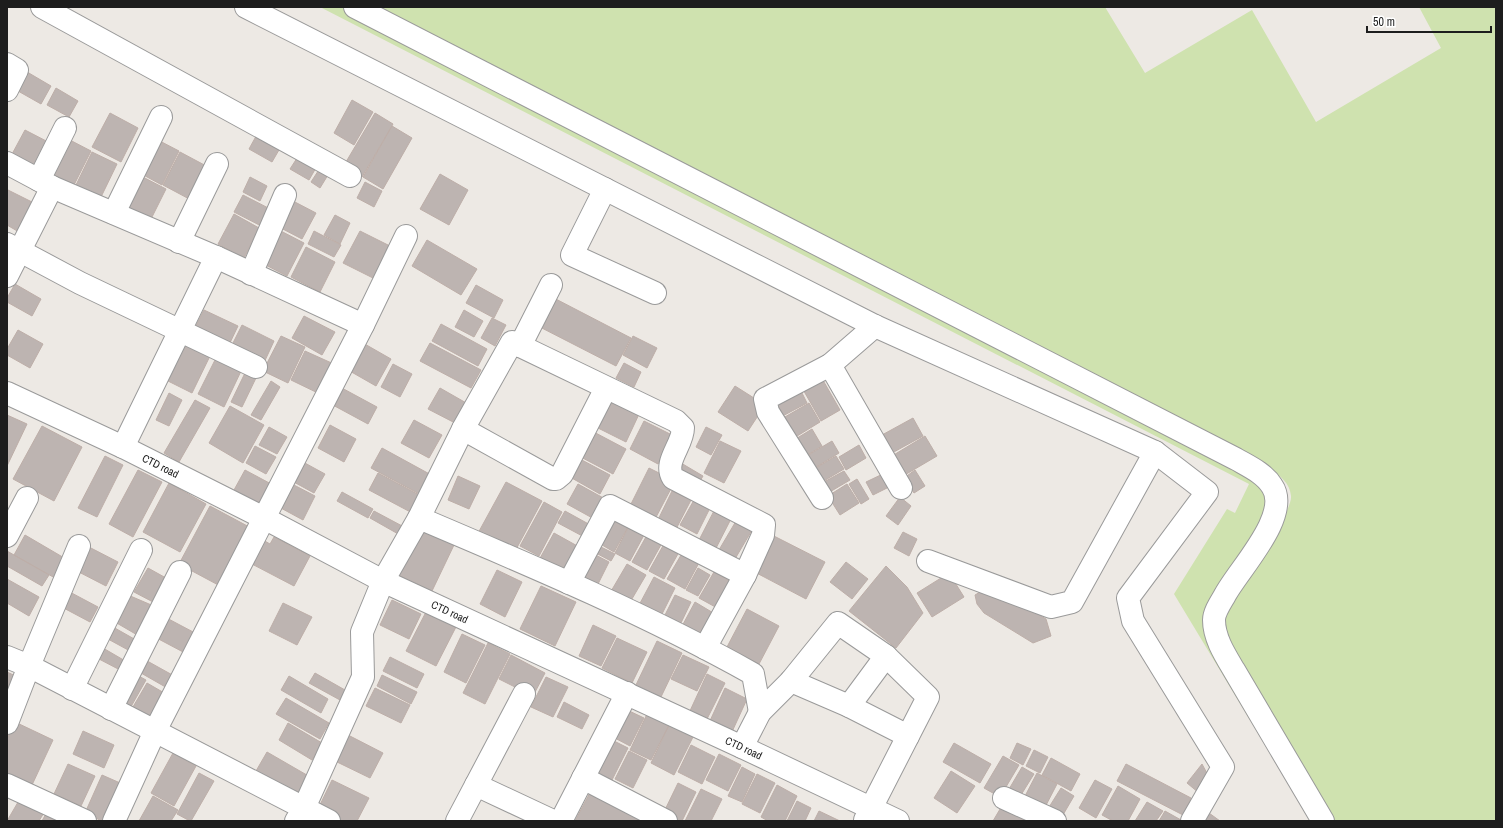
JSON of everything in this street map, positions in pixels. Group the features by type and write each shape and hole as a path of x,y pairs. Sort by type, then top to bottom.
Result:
{"street":[{"path":"42,7 350,176"},
{"path":"246,7 875,326 1155,452 1207,492 1128,598 1133,621 1223,767 1192,821"},
{"path":"355,7 1230,456 1266,478 1273,487 1276,498 1277,507 1275,516 1266,533 1229,587 1220,604 1214,618 1216,635 1224,653 1323,821"},
{"path":"7,64 17,70 7,90"},
{"path":"114,213 161,117"},
{"path":"7,276 13,248 46,183 65,128"},
{"path":"7,163 46,183 216,257 363,325"},
{"path":"180,242 217,164"},
{"path":"605,189 572,255 655,293"},
{"path":"251,274 285,196"},
{"path":"114,821 155,731 363,325 406,236"},
{"path":"13,248 80,283 256,367"},
{"path":"123,447 216,257"},
{"path":"520,346 551,285"},
{"path":"822,498 768,412 765,399 830,365 875,326"},
{"path":"300,814 363,677 362,632 383,581 419,518 463,429 512,342 676,421 683,428 683,435 673,455 670,468 673,478 764,525 763,535 745,575 705,648"},
{"path":"830,365 901,488"},
{"path":"463,429 553,479 556,479 562,474 606,388"},
{"name":"CTD road","path":"7,393 123,447 264,518 383,581 742,747 867,814 898,821"},
{"path":"928,561 1051,607 1072,602 1155,452"},
{"path":"7,536 27,498"},
{"path":"569,582 610,506 745,575"},
{"path":"419,518 569,582 705,648 753,674 760,712"},
{"path":"7,722 79,546"},
{"path":"72,689 141,550"},
{"path":"111,709 180,572"},
{"path":"742,747 760,712 791,681 838,623 886,656 928,697 867,814"},
{"path":"849,706 886,656"},
{"path":"7,657 29,666 155,731 300,814 329,821"},
{"path":"791,681 849,706 908,736"},
{"path":"561,821 627,693"},
{"path":"457,821 524,694"},
{"path":"583,778 657,819"},
{"path":"7,785 85,821"},
{"path":"476,785 553,821"},
{"path":"1004,798 1056,821"}],"green space":[{"path":"320,7 342,7 1248,474 1265,490 1265,517 1211,603 1311,821 1174,594 1227,509 1235,513 1249,484"},
{"path":"371,7 1105,7 1145,73 1252,10 1316,122 1441,48 1419,7 1496,7 1496,821 1330,821 1228,640 1224,623 1228,610 1275,534 1289,505 1291,496 1289,487 1284,480 1270,468"}],"building":[{"path":"22,69 51,86 41,104 11,87"},
{"path":"56,88 78,101 69,117 47,105"},
{"path":"352,100 373,112 354,145 334,133"},
{"path":"110,113 138,128 121,162 92,147"},
{"path":"375,113 393,124 362,177 343,167"},
{"path":"392,126 412,138 383,189 363,177"},
{"path":"260,129 283,143 272,162 249,149"},
{"path":"25,130 52,144 39,170 11,156"},
{"path":"66,138 91,151 74,185 49,173"},
{"path":"154,138 179,151 162,185 136,171"},
{"path":"92,152 117,164 101,197 76,185"},
{"path":"180,152 210,168 193,201 163,185"},
{"path":"299,155 317,166 309,180 290,169"},
{"path":"322,165 331,170 320,188 311,182"},
{"path":"440,174 468,190 449,225 420,209"},
{"path":"139,175 166,189 151,219 123,205"},
{"path":"250,177 267,186 260,201 243,192"},
{"path":"365,182 382,191 374,207 357,198"},
{"path":"8,190 34,203 19,232 7,225"},
{"path":"243,195 276,212 267,229 234,212"},
{"path":"293,201 316,213 302,239 279,227"},
{"path":"234,214 259,228 244,258 218,244"},
{"path":"335,215 350,223 340,244 324,235"},
{"path":"275,228 304,243 287,276 258,261"},
{"path":"314,231 341,245 334,257 308,244"},
{"path":"360,231 396,249 379,281 343,263"},
{"path":"427,240 477,269 461,295 412,266"},
{"path":"306,247 335,262 320,292 291,277"},
{"path":"15,284 41,299 32,316 7,302 7,298"},
{"path":"476,285 503,300 494,318 466,303"},
{"path":"550,296 631,338 616,366 536,325"},
{"path":"204,310 238,326 227,349 193,332"},
{"path":"464,310 483,321 474,337 455,327"},
{"path":"304,316 335,332 322,355 292,338"},
{"path":"492,318 506,325 495,346 481,338"},
{"path":"441,324 487,349 478,366 432,341"},
{"path":"242,325 274,341 262,367 229,351"},
{"path":"18,330 43,344 30,368 7,355 7,349"},
{"path":"281,336 305,347 288,383 263,371"},
{"path":"633,336 657,348 647,368 623,355"},
{"path":"184,343 210,356 192,393 166,380"},
{"path":"363,343 391,359 376,386 348,370"},
{"path":"430,343 481,370 471,388 420,361"},
{"path":"305,351 336,365 322,395 291,380"},
{"path":"217,356 242,369 224,407 198,394"},
{"path":"624,363 641,372 634,387 616,378"},
{"path":"393,364 412,374 400,397 381,387"},
{"path":"245,373 256,378 242,407 231,402"},
{"path":"820,375 840,410 821,421 801,386"},
{"path":"271,381 280,387 261,420 251,415"},
{"path":"798,385 807,403 777,419 768,401"},
{"path":"735,386 765,405 748,431 718,412"},
{"path":"340,387 377,407 368,424 331,404"},
{"path":"440,388 468,404 457,424 428,409"},
{"path":"169,393 182,400 169,426 156,420"},
{"path":"606,395 640,412 626,442 592,425"},
{"path":"195,400 210,408 179,462 164,453"},
{"path":"809,403 820,422 789,441 778,421"},
{"path":"230,406 264,425 243,463 209,443"},
{"path":"7,415 27,424 7,466"},
{"path":"913,418 923,436 892,453 882,435"},
{"path":"414,420 442,435 429,458 401,443"},
{"path":"644,421 672,435 658,464 630,449"},
{"path":"330,425 356,439 344,462 318,448"},
{"path":"42,426 82,447 54,501 13,479"},
{"path":"269,427 287,437 277,454 259,445"},
{"path":"706,427 722,435 711,455 696,447"},
{"path":"812,429 822,446 804,457 794,440"},
{"path":"590,430 626,449 613,474 577,455"},
{"path":"925,436 937,456 903,476 892,456"},
{"path":"720,441 741,451 724,483 704,473"},
{"path":"832,441 839,453 813,469 805,457"},
{"path":"859,445 866,458 846,470 839,457"},
{"path":"255,446 276,457 266,474 246,463"},
{"path":"382,448 435,477 425,497 371,468"},
{"path":"105,456 123,465 97,517 78,508"},
{"path":"836,456 844,469 822,482 814,469"},
{"path":"580,459 610,475 600,494 570,477"},
{"path":"303,462 325,474 314,493 292,481"},
{"path":"681,463 703,476 696,488 674,476"},
{"path":"649,468 675,481 654,521 629,508"},
{"path":"138,470 162,482 133,537 109,524"},
{"path":"245,470 273,485 262,505 234,490"},
{"path":"915,470 925,486 914,493 904,478"},
{"path":"844,471 850,480 828,493 822,483"},
{"path":"887,472 893,485 873,495 866,482"},
{"path":"378,473 425,498 416,515 369,490"},
{"path":"458,476 480,486 469,509 448,500"},
{"path":"857,479 869,499 861,504 849,484"},
{"path":"506,482 542,501 513,555 477,535"},
{"path":"169,483 206,504 180,552 143,532"},
{"path":"292,484 315,496 303,520 279,507"},
{"path":"578,484 607,500 596,520 567,504"},
{"path":"847,484 859,503 840,515 828,496"},
{"path":"672,491 691,500 674,533 656,524"},
{"path":"342,492 373,509 368,518 337,501"},
{"path":"900,497 911,506 898,525 886,516"},
{"path":"694,500 710,508 697,534 680,525"},
{"path":"544,502 562,512 539,556 520,546"},
{"path":"717,505 734,513 713,554 696,546"},
{"path":"210,506 253,529 222,587 179,564"},
{"path":"374,511 404,527 400,535 370,518"},
{"path":"565,511 594,527 588,539 558,523"},
{"path":"739,516 755,525 732,564 716,555"},
{"path":"611,517 628,527 614,552 597,542"},
{"path":"629,526 644,535 630,561 615,553"},
{"path":"418,528 454,545 432,591 396,574"},
{"path":"903,532 917,539 909,556 894,548"},
{"path":"554,533 581,548 566,575 539,560"},
{"path":"768,533 825,562 806,599 749,569"},
{"path":"25,535 66,559 55,578 14,555"},
{"path":"647,535 662,543 647,570 632,562"},
{"path":"274,537 310,556 294,586 250,563 263,540 270,544"},
{"path":"664,544 679,552 664,579 649,571"},
{"path":"597,545 615,554 611,561 594,552"},
{"path":"87,546 118,562 106,586 75,570"},
{"path":"684,550 701,559 685,589 667,579"},
{"path":"7,551 49,575 42,586 7,566"},
{"path":"590,552 609,562 595,590 576,580"},
{"path":"846,562 868,579 852,599 830,582"},
{"path":"627,564 646,575 629,604 610,593"},
{"path":"886,566 907,587 923,613 896,648 849,611"},
{"path":"148,568 166,578 155,603 134,592"},
{"path":"698,568 710,575 698,596 686,590"},
{"path":"497,570 522,582 505,617 480,604"},
{"path":"714,572 733,583 719,609 699,598"},
{"path":"949,573 964,597 932,617 917,593"},
{"path":"654,577 675,588 660,618 638,607"},
{"path":"7,579 39,597 29,616 7,603"},
{"path":"541,586 576,602 555,646 520,629"},
{"path":"985,589 1003,593 1046,619 1051,636 1033,643 984,613 977,604 975,595"},
{"path":"66,590 98,607 90,622 58,605"},
{"path":"128,595 156,607 139,636 115,622"},
{"path":"675,595 691,602 679,627 663,619"},
{"path":"392,600 421,614 409,639 380,625"},
{"path":"695,602 715,614 701,639 681,628"},
{"path":"283,603 312,617 297,645 269,631"},
{"path":"747,609 779,626 759,664 727,647"},
{"path":"427,610 457,625 436,666 406,651"},
{"path":"161,615 195,633 185,653 151,635"},
{"path":"593,625 616,636 601,666 579,656"},
{"path":"113,627 136,640 130,651 108,639"},
{"path":"462,634 485,645 466,683 444,672"},
{"path":"617,638 647,652 632,683 602,668"},
{"path":"657,641 682,653 660,699 635,687"},
{"path":"488,643 510,654 485,704 463,693"},
{"path":"103,648 127,662 122,671 99,659"},
{"path":"511,655 545,673 533,696 499,679"},
{"path":"683,655 709,667 697,691 671,679"},
{"path":"140,657 176,677 169,689 134,669"},
{"path":"390,657 424,674 417,688 383,671"},
{"path":"7,672 22,679 7,712"},
{"path":"315,673 345,690 340,700 309,683"},
{"path":"135,674 146,680 128,712 118,707"},
{"path":"707,674 725,683 706,721 689,713"},
{"path":"382,675 417,692 411,704 377,686"},
{"path":"289,676 328,699 321,713 281,690"},
{"path":"546,677 568,687 553,717 531,707"},
{"path":"147,683 166,694 150,723 130,712"},
{"path":"375,688 410,705 401,723 366,706"},
{"path":"725,688 747,699 731,734 709,723"},
{"path":"286,698 329,723 320,739 276,714"},
{"path":"564,702 589,715 582,729 557,717"},
{"path":"625,709 644,718 630,746 611,736"},
{"path":"647,714 669,725 651,760 630,750"},
{"path":"15,722 53,740 32,785 7,773 7,739"},
{"path":"288,723 322,743 312,760 279,740"},
{"path":"669,725 693,737 674,775 651,763"},
{"path":"83,731 114,745 104,768 73,754"},
{"path":"348,735 383,753 370,778 335,761"},
{"path":"608,738 628,748 612,780 592,771"},
{"path":"954,743 991,764 980,783 943,762"},
{"path":"1017,743 1031,749 1023,765 1010,758"},
{"path":"691,745 715,757 702,784 678,772"},
{"path":"1034,750 1048,757 1040,773 1026,766"},
{"path":"629,751 647,760 633,788 615,779"},
{"path":"267,752 312,778 302,796 256,771"},
{"path":"173,753 196,766 174,806 151,793"},
{"path":"719,754 741,765 728,791 706,780"},
{"path":"1003,756 1019,765 1000,797 984,788"},
{"path":"1051,758 1080,774 1071,791 1042,775"},
{"path":"68,764 95,776 81,806 54,794"},
{"path":"1126,764 1191,798 1183,815 1117,781"},
{"path":"1202,764 1209,777 1199,793 1187,783"},
{"path":"742,767 755,774 742,802 728,796"},
{"path":"1022,767 1034,774 1016,803 1005,796"},
{"path":"951,771 975,786 957,813 934,798"},
{"path":"199,773 214,781 190,821 177,814"},
{"path":"1037,773 1057,784 1043,811 1023,800"},
{"path":"757,774 775,783 760,813 742,804"},
{"path":"102,775 127,786 111,821 102,821 85,813"},
{"path":"332,780 369,798 357,821 342,821 318,809"},
{"path":"1095,780 1112,789 1096,818 1079,808"},
{"path":"678,783 696,792 682,821 673,821 662,816"},
{"path":"777,785 797,796 785,821 768,821 761,817"},
{"path":"1118,786 1140,799 1128,821 1113,821 1102,815"},
{"path":"593,787 645,814 641,821 575,821"},
{"path":"1061,788 1074,796 1060,820 1046,812"},
{"path":"701,789 722,799 711,821 685,821"},
{"path":"153,796 178,810 171,821 139,821"},
{"path":"21,797 45,811 39,821 7,821"},
{"path":"797,801 811,808 805,821 787,821"},
{"path":"1147,802 1163,811 1156,821 1135,821"},
{"path":"1003,804 1025,816 1022,821 993,821"},
{"path":"48,810 67,821 42,821"},
{"path":"819,811 840,821 814,821"},
{"path":"1165,811 1181,820 1181,821 1159,821"},
{"path":"1209,813 1220,821 1204,821"}]}
